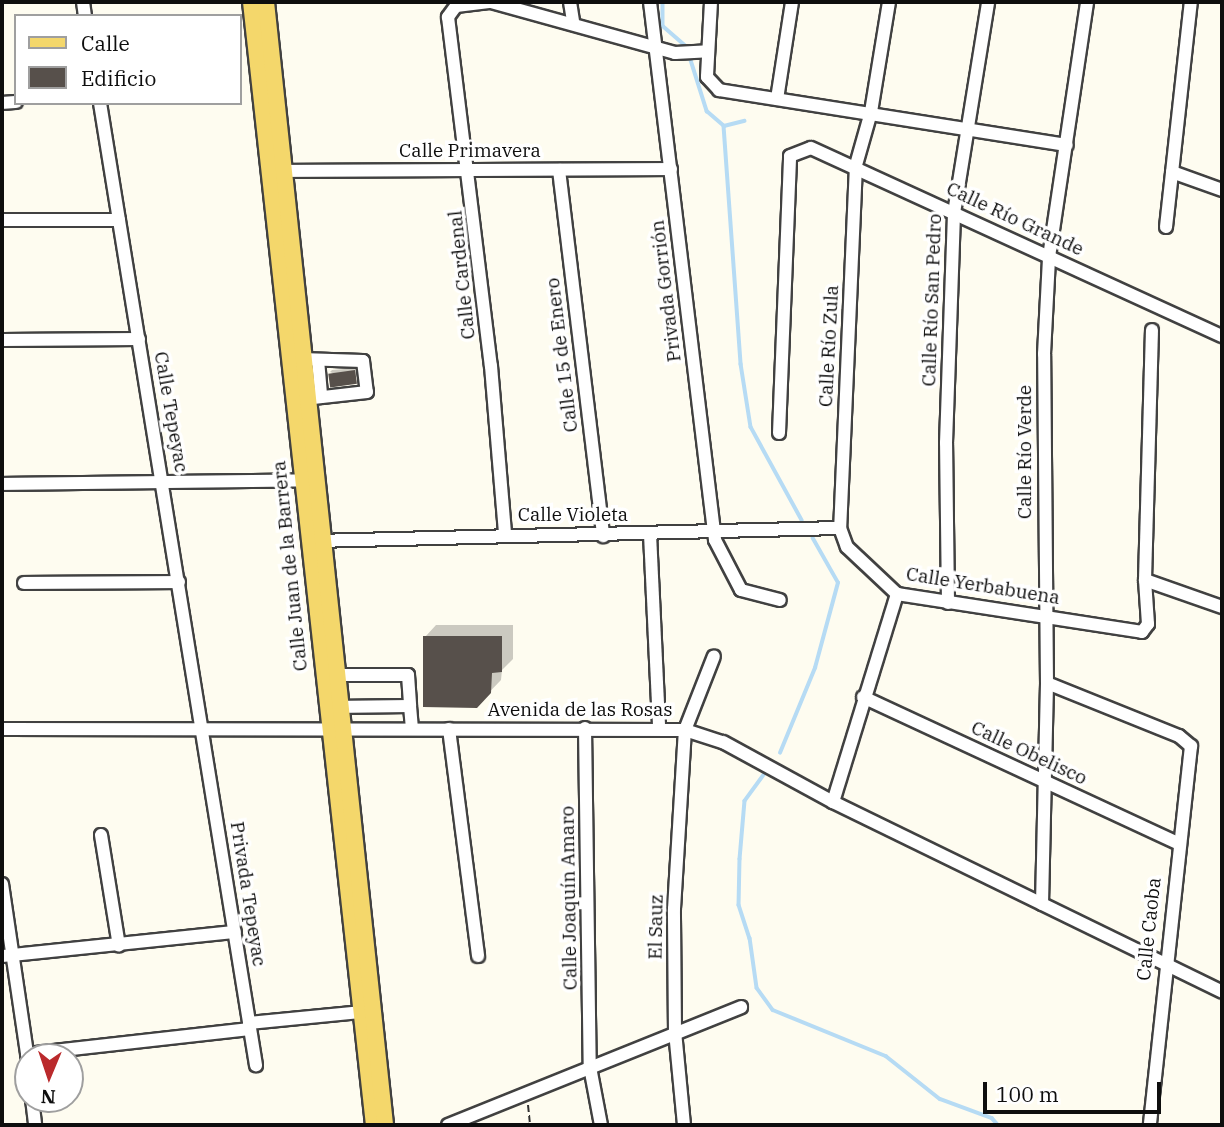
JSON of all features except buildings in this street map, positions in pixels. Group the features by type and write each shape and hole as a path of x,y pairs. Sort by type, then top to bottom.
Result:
{"main road":[{"name":"Calle Juan de la Barrera","path":"251,2 306,391 308,480 313,541 334,707 373,1125"},
{"name":"Calle Juan de la Barrera","path":"266,2 277,172 306,391"},
{"name":"Calle Juan de la Barrera","path":"336,730 385,1125"}],"street":[{"name":"Calle Cardenal","path":"490,2 456,6 449,12 470,171 505,534"},
{"path":"490,2 573,22 676,53 708,51"},
{"path":"570,2 573,22"},
{"name":"Privada Gorrión","path":"650,2 713,533 729,574 741,590 780,600"},
{"path":"711,2 709,82 719,90 969,126 1067,145"},
{"path":"777,99 792,2"},
{"name":"Calle Río Zula","path":"840,528 856,165 871,112 889,2"},
{"name":"Calle Río San Pedro","path":"948,603 946,443 954,213 988,2"},
{"name":"Calle Río Verde","path":"1042,904 1047,683 1044,354 1049,257 1087,2"},
{"path":"1166,227 1191,2"},
{"name":"Calle Tepeyac","path":"100,105 203,728"},
{"name":"Calle Río Grande","path":"779,433 790,156 811,148 856,165 1222,336"},
{"name":"Calle Primavera","path":"277,172 671,169"},
{"name":"Calle 15 de Enero","path":"559,170 603,536"},
{"path":"1172,172 1222,190"},
{"path":"2,220 119,220"},
{"path":"1152,330 1145,580 1222,607"},
{"path":"2,340 139,339"},
{"path":"301,359 363,361 367,392 306,391 318,360"},
{"path":"2,484 308,480"},
{"name":"Calle Violeta","path":"313,541 505,534 603,536 840,528"},
{"name":"Calle Yerbabuena","path":"840,528 861,564 897,594 948,603 1045,615 1136,633 1147,628 1145,580"},
{"path":"650,534 659,727"},
{"path":"24,583 179,582"},
{"path":"834,802 863,697 897,594"},
{"name":"El Sauz","path":"684,1125 675,1032 674,909 685,730 714,656"},
{"path":"330,675 408,674 412,729"},
{"name":"Calle Caoba","path":"1047,683 1186,740 1192,756 1164,966 1150,1125"},
{"name":"Calle Obelisco","path":"863,697 1179,844"},
{"path":"334,707 410,706"},
{"name":"Avenida de las Rosas","path":"2,729 659,727 685,730 723,742 834,802 1164,966 1222,992"},
{"name":"Privada Tepeyac","path":"203,728 256,1065"},
{"name":"Calle Joaquín Amaro","path":"585,728 590,1067 601,1125"},
{"path":"449,729 478,956"},
{"path":"101,835 119,946"},
{"path":"2,884 8,955 25,1043"},
{"path":"8,955 119,946 235,932"},
{"path":"448,1125 741,1007"},
{"path":"84,1050 362,1012"}],"path":[{"path":"527,1093 530,1125"}],"waterway":[{"path":"663,2 663,26 686,46"},
{"path":"690,57 707,111 724,126 741,364 751,427 802,520"},
{"path":"724,126 744,121"},
{"path":"780,753 815,668 838,583 813,539"},
{"path":"764,775 745,801 740,859 739,905 750,938 757,988 773,1010 886,1056 940,1099 992,1118 998,1125"}]}
